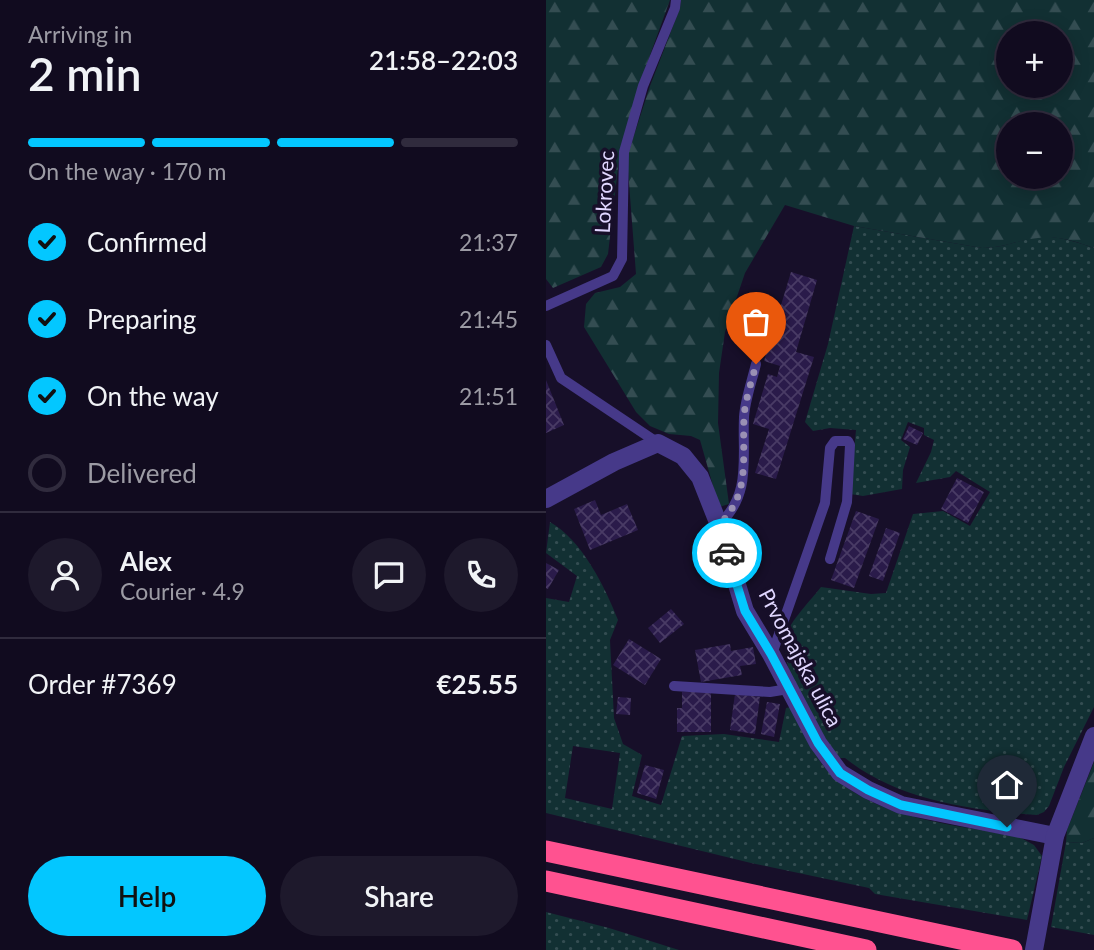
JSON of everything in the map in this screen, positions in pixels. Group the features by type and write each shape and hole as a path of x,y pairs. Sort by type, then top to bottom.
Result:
{"highway":[{"path":"546,851 1012,950"},
{"path":"546,881 866,950"}],"street":[{"path":"546,499 614,462 658,443"},
{"name":"Prvomajska ulica","path":"658,443 684,456 700,477 719,525 745,611 818,743 840,773 901,805 1055,836"},
{"path":"1034,950 1055,836 1094,736"}],"lane":[{"name":"Lokrovec","path":"546,306 613,276 622,259 624,152 643,86 676,0"},
{"path":"546,345 561,377 658,443"},
{"path":"719,525 731,514 743,484 744,414 756,364"},
{"path":"771,654 825,503 830,448 835,441 843,440 850,445 847,502 830,559"},
{"path":"674,686 770,692 788,689"}],"green space":[{"path":"546,0 670,0 641,80 620,151 608,254 601,267 553,288 546,279"},
{"path":"681,0 1094,0 1094,248 1045,237 982,248 854,226 785,205 745,273 725,332 719,373 718,423 729,504 719,507 700,440 691,436 669,434 650,426 636,412 584,327 586,304 595,293 620,287 636,274 627,157"},
{"path":"854,226 982,248 1031,238 1052,237 1094,248 1094,707 1064,767 1049,806 1037,815 936,801 888,784 845,758 839,758 801,701 788,667 785,651 788,630 821,587 871,594 886,593 913,514 943,511 970,526 990,492 956,471 950,477 916,483 934,440 924,435 924,428 908,422 901,440 910,447 903,470 902,489 863,496 850,494 856,430 830,428 813,431 805,422 828,344"},
{"path":"550,522 562,530 582,552 599,579 618,620 610,640 614,718 623,744 642,755 632,796 661,805 682,736 724,734 779,742 786,708 791,707 822,765 857,794 878,805 925,820 1021,838 1034,845 1042,856 1027,920 875,894 869,888 751,863 546,813 546,598 569,602 577,576 546,553","holes":["573,746 620,753 612,809 565,798"]},
{"path":"1094,762 1094,838 1082,843 1066,842 1067,830"},
{"path":"1094,838 1094,935 1051,927 1066,842 1082,843"},
{"path":"546,912 609,928 679,950 546,950"}],"building":[{"path":"791,272 817,280 796,352 814,357 776,479 755,473 769,429 753,424 768,374 777,377 780,366 764,361"},
{"path":"546,380 564,425 546,433"},
{"path":"909,426 923,433 917,445 903,439"},
{"path":"957,478 984,492 968,523 941,509"},
{"path":"595,500 601,515 627,504 638,530 590,550 574,509"},
{"path":"856,511 879,519 854,588 831,580"},
{"path":"886,528 900,533 883,581 869,576"},
{"path":"546,563 559,570 548,589 546,588"},
{"path":"671,609 684,624 660,643 648,628"},
{"path":"629,639 661,659 645,685 613,665"},
{"path":"730,644 731,651 753,647 756,664 740,666 742,675 701,682 695,650"},
{"path":"682,692 711,692 711,732 677,732 677,708 682,708"},
{"path":"735,694 760,697 755,734 730,730"},
{"path":"618,697 631,698 630,715 616,714"},
{"path":"767,702 780,704 774,737 761,734"},
{"path":"645,765 664,770 656,799 637,793"}],"way so far":[{"path":"727,553 719,525 731,514 743,484 744,414 756,364"}],"route":[{"path":"727,553 745,611 818,743 840,773 901,805 1007,827"}]}
